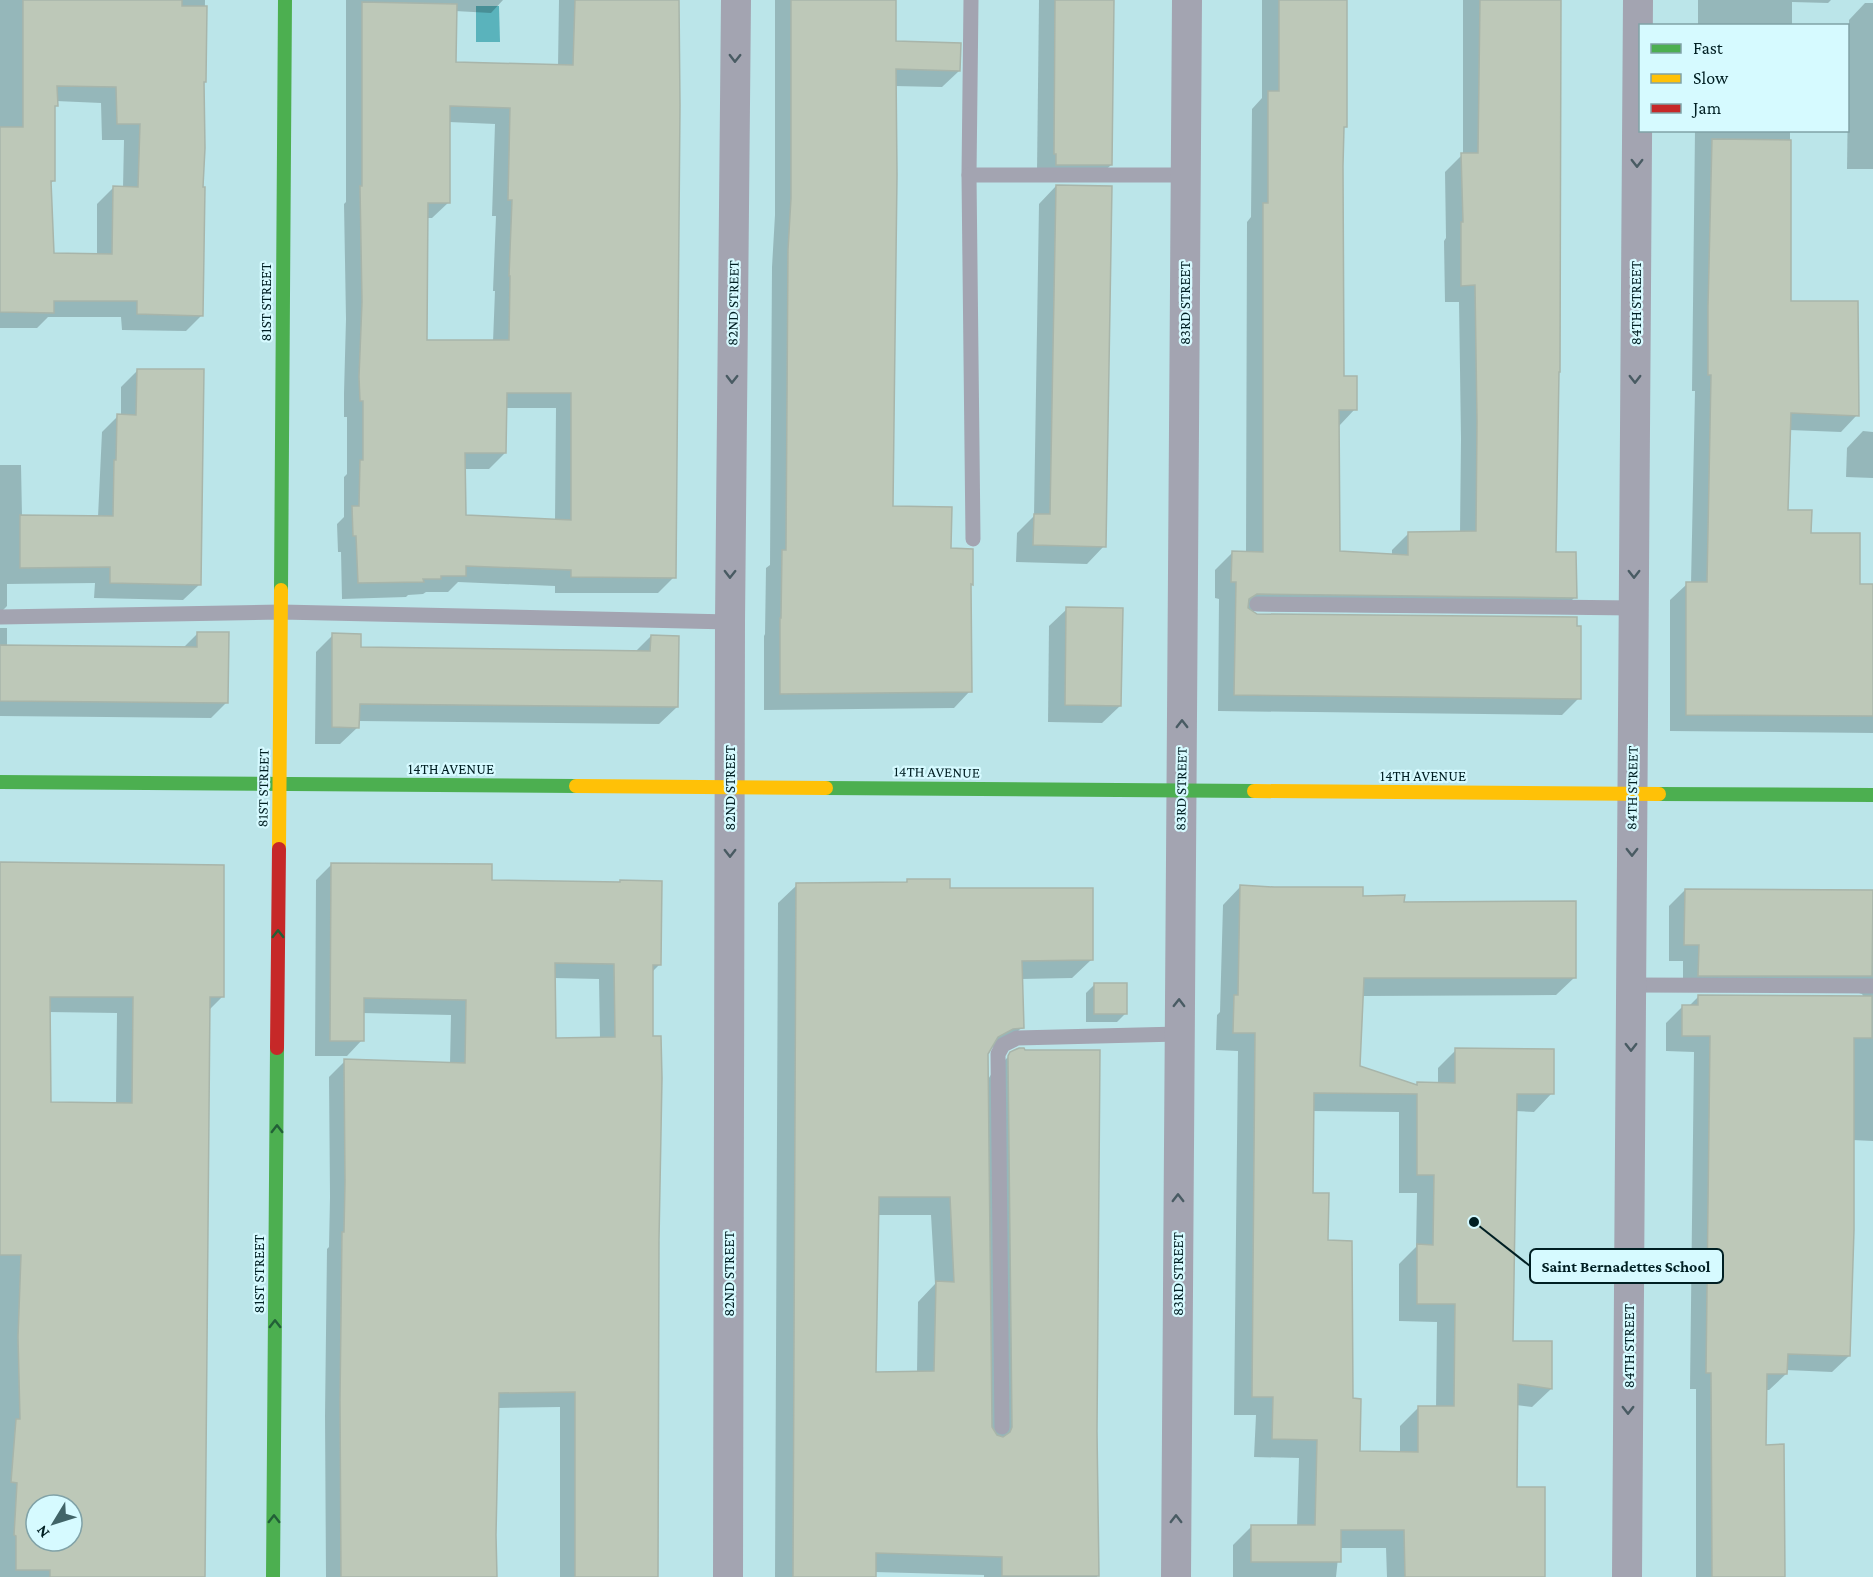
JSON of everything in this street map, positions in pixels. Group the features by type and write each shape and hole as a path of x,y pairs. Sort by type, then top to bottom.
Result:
{"main road":[{"name":"81ST STREET","path":"273,1577 285,0"},
{"name":"14TH AVENUE","path":"0,782 1873,795"}],"street":[{"name":"82ND STREET","path":"728,1577 730,622 736,0"},
{"name":"83RD STREET","path":"1176,1577 1187,0"},
{"name":"84TH STREET","path":"1627,1577 1638,0"}],"lane":[{"path":"971,0 969,175 974,539"},
{"path":"969,175 1186,175"},
{"path":"1257,604 1634,608"},
{"path":"0,617 281,612 730,622"},
{"path":"1631,985 1873,986"},
{"path":"1002,1427 998,1054 1003,1045 1017,1038 1179,1034"}],"water":[{"path":"476,6 499,6 500,42 476,42"}],"building":[{"path":"23,0 182,0 182,6 207,6 206,82 204,82 203,316 137,314 137,301 54,301 54,313 0,312 0,127 23,127","holes":["57,86 116,87 117,124 140,124 138,187 113,186 112,254 54,253 51,181 55,181"]},
{"path":"575,0 679,0 676,578 571,577 571,570 466,566 466,576 441,576 441,579 423,579 424,582 358,583 352,506 359,506 360,460 363,460 363,401 360,401 359,377 362,302 360,186 362,186 362,2 457,4 456,62 573,65","holes":["450,106 510,108 508,200 512,200 509,340 427,340 428,203 450,203","507,393 571,393 571,520 466,515 465,453 506,453"]},
{"path":"791,0 896,0 896,41 961,43 960,71 896,69 893,506 952,507 951,548 973,549 972,692 780,694 782,550 786,550"},
{"path":"1055,0 1114,0 1112,165 1056,165 1056,154 1054,154"},
{"path":"1279,0 1347,0 1347,127 1344,127 1343,166 1344,376 1357,376 1357,410 1339,410 1340,551 1408,555 1408,532 1476,531 1475,285 1461,286 1461,222 1463,222 1461,153 1478,153 1480,0 1561,0 1560,372 1556,552 1576,552 1577,598 1257,594 1249,599 1248,608 1257,614 1577,617 1577,626 1581,626 1581,699 1234,695 1236,582 1231,582 1232,551 1263,552 1263,203 1268,203 1268,91 1279,91"},
{"path":"1712,139 1791,140 1791,301 1858,301 1859,416 1791,413 1788,510 1812,510 1811,533 1860,533 1860,584 1873,584 1873,716 1686,715 1686,582 1707,582 1711,375 1708,375 1708,306"},
{"path":"1056,185 1112,186 1106,547 1033,545 1034,514 1050,514"},
{"path":"137,369 204,369 201,585 110,583 110,567 20,568 20,515 113,516 117,414 136,415"},
{"path":"1066,607 1123,608 1121,706 1065,705"},
{"path":"197,632 229,632 228,703 0,701 0,645 197,647"},
{"path":"332,633 361,634 361,647 650,651 651,635 679,636 678,707 360,704 359,728 332,727"},
{"path":"0,862 224,865 224,997 210,997 205,1577 50,1577 50,1570 16,1570 16,1536 14,1535 17,1483 11,1482 16,1419 20,1419 18,1337 21,1255 0,1255","holes":["50,997 133,997 132,1103 51,1102"]},
{"path":"331,863 492,864 492,880 662,881 661,965 653,965 653,1036 661,1036 662,1078 658,1577 575,1577 575,1392 499,1393 497,1577 341,1577 340,1400 342,1232 344,1232 345,1181 344,1059 465,1063 466,1000 364,998 364,1041 330,1041","holes":["555,963 614,964 615,1037 556,1038"]},
{"path":"907,879 950,879 950,888 1093,888 1093,960 1022,961 1024,1028 1013,1029 998,1037 988,1054 992,1427 997,1435 1003,1437 1010,1432 1012,1427 1008,1056 1010,1052 1019,1048 1025,1050 1100,1050 1097,1431 1099,1576 1002,1576 1002,1557 876,1553 876,1577 793,1577 796,883 907,882","holes":["879,1197 950,1197 954,1282 936,1281 934,1371 876,1372"]},
{"path":"1240,885 1363,887 1363,896 1405,895 1404,902 1576,901 1576,978 1364,978 1360,1066 1417,1085 1417,1082 1455,1083 1455,1048 1554,1049 1554,1094 1517,1094 1513,1341 1552,1341 1552,1389 1518,1384 1517,1487 1545,1487 1545,1577 1405,1577 1404,1530 1341,1530 1341,1562 1251,1562 1251,1525 1315,1525 1317,1440 1272,1439 1273,1397 1252,1397 1255,1033 1233,1033 1234,995 1238,995","holes":["1314,1093 1417,1094 1417,1175 1434,1175 1433,1245 1417,1244 1417,1304 1455,1304 1454,1406 1418,1406 1418,1452 1360,1451 1361,1399 1353,1398 1352,1241 1328,1240 1329,1193 1313,1193"]},
{"path":"1685,889 1873,890 1872,976 1698,976 1699,945 1684,945"},
{"path":"1094,983 1127,983 1127,1014 1094,1014"},
{"path":"1698,995 1872,996 1872,1038 1854,1038 1854,1230 1850,1356 1788,1354 1787,1374 1767,1374 1766,1445 1784,1444 1785,1577 1712,1577 1711,1373 1706,1373 1710,1036 1682,1036 1682,1005 1698,1005"}],"traffic: fast":[{"path":"281,590 285,0"},
{"path":"0,782 576,786"},
{"path":"826,788 1254,791"},
{"path":"1659,794 1873,795"},
{"path":"273,1577 277,1048"}],"traffic: slow":[{"path":"279,849 281,590"},
{"path":"576,786 826,788"},
{"path":"1254,791 1659,794"}],"traffic: jam":[{"path":"277,1048 279,849"}],"place":[{"name":"Saint Bernadettes School","path":"1474,1222"}]}
